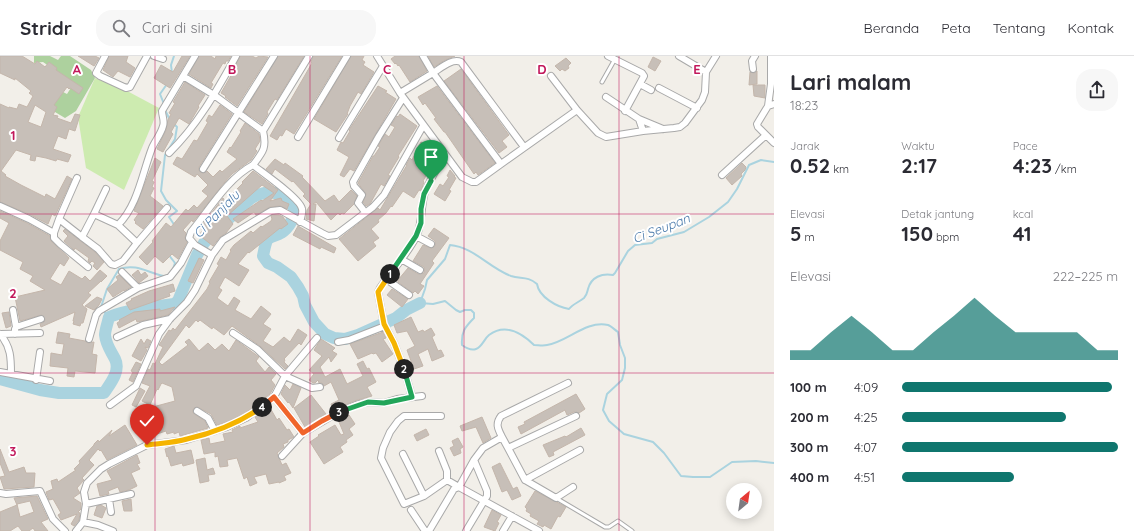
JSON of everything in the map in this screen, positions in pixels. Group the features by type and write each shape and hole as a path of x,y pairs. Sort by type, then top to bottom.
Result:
{"street":[{"path":"105,56 96,73 104,79 128,88 130,87 147,56"},
{"path":"154,56 163,59"},
{"path":"118,225 127,215 144,173 152,148 163,128 164,106 195,56"},
{"path":"169,153 182,141 214,95 236,56"},
{"path":"203,169 274,56"},
{"path":"212,255 194,244 189,238 191,232 229,184 238,175 253,165 263,152 265,146 263,131 309,56"},
{"path":"298,137 347,56"},
{"path":"377,56 401,96 423,126 462,177 472,182 476,182 577,110"},
{"path":"422,56 501,164"},
{"path":"608,56 644,76 625,111"},
{"path":"679,56 706,72"},
{"path":"551,76 577,110 602,136 606,137 643,131 665,130 685,123 697,108 705,92 706,72 716,56"},
{"path":"752,69 752,61 755,56"},
{"path":"771,56 771,105 758,120 757,124 758,127 774,143"},
{"path":"365,212 358,203 362,195 354,186 353,182 401,96 433,73 453,61 457,60 460,62 524,147"},
{"path":"339,138 383,66"},
{"path":"183,76 214,95 263,131"},
{"path":"640,84 651,90"},
{"path":"659,88 697,108"},
{"path":"606,97 639,119 665,130"},
{"path":"639,119 643,131"},
{"path":"110,405 136,386 159,334 170,319 187,302 195,290 212,255 224,240 271,211 280,210 328,236 336,235 373,207 384,195 423,126"},
{"path":"722,175 766,135"},
{"path":"412,397 405,372 394,343 384,325 378,292 416,236 421,223 421,209 424,194 445,155"},
{"path":"253,165 281,186 300,205 302,212 300,221"},
{"path":"77,178 54,232 54,238 88,267"},
{"path":"82,237 106,189"},
{"path":"0,206 54,232"},
{"path":"59,219 98,249 111,264 115,265 123,261 137,242 167,208"},
{"path":"94,214 118,225 137,242"},
{"path":"416,236 431,244"},
{"path":"89,339 96,315 99,311 138,288 170,277 194,244"},
{"path":"401,259 420,270"},
{"path":"122,272 138,288"},
{"path":"386,279 409,295"},
{"path":"13,310 15,331"},
{"path":"12,374 11,356 0,334 15,331 41,319"},
{"path":"117,337 143,326 170,319"},
{"path":"338,342 348,340 384,325"},
{"path":"15,331 40,333"},
{"path":"233,333 257,349 285,376 312,388 320,387"},
{"path":"76,531 83,522 86,504 84,492 88,480 109,464 147,445 186,440 215,431 246,418 274,397 285,376 317,338"},
{"path":"36,380 40,352"},
{"path":"0,372 36,380 50,381"},
{"path":"568,383 501,416 498,420 497,427 525,480 556,498 573,487"},
{"path":"282,456 303,433 335,414 356,405 368,402 389,402 397,399 422,396"},
{"path":"274,397 303,433"},
{"path":"197,411 208,418 215,431"},
{"path":"441,416 404,416 401,418 390,432 381,454 381,458 404,504 424,496 447,480"},
{"path":"508,448 576,416"},
{"path":"429,531 454,489 459,487 474,460 483,448 502,437"},
{"path":"525,480 580,450"},
{"path":"439,452 447,470 447,480"},
{"path":"403,454 424,496"},
{"path":"466,531 487,496 487,491 474,460"},
{"path":"447,480 538,531"},
{"path":"0,493 6,494 40,490 53,519 65,531"},
{"path":"86,504 131,494"},
{"path":"109,499 111,512"},
{"path":"411,510 425,531"},
{"path":"503,531 512,516"},
{"path":"83,522 98,525 113,531"}],"lane":[{"path":"602,82 615,60"},
{"path":"556,498 605,527 609,527 618,521 632,531"}],"green space":[{"path":"34,56 50,56 58,60 61,56 70,56 91,70 95,78 76,111 65,118 55,112 52,105 59,90 67,94 74,83 43,62 34,63"},
{"path":"95,78 129,92 159,108 124,190 86,168 78,117"}],"building":[{"path":"0,56 22,56 35,64 37,61 45,67 49,62 57,68 56,70 83,88 79,94 67,87 54,105 57,107 53,115 58,116 57,118 71,123 75,114 80,115 75,131 69,129 66,139 58,136 53,149 71,155 68,162 57,159 56,161 36,156 35,161 30,160 31,155 16,150 1,171 6,175 5,176 21,185 45,197 46,194 55,199 67,176 72,179 55,216 52,214 48,224 0,202 0,104 9,108 17,109 19,104 27,107 33,96 29,93 31,91 15,78 15,80 0,73","holes":["35,105 46,112 41,127 28,122"]},
{"path":"78,56 95,56 99,58 94,66"},
{"path":"109,56 128,56 126,62 135,68 130,77 118,71 113,77 103,70"},
{"path":"182,56 190,56 170,88 154,78 161,65 173,72"},
{"path":"199,56 211,56 215,59 216,56 231,56 225,64 223,63 211,83 213,84 211,88 189,74"},
{"path":"240,56 252,56 256,58 259,56 268,57 237,106 221,93 236,67 235,66"},
{"path":"278,56 304,56 277,100 275,99 262,124 244,112"},
{"path":"313,56 342,56 294,134 286,129 282,136 280,135 277,140 270,136 312,63"},
{"path":"351,56 364,56 362,60 365,62 363,65 374,72 361,94 358,92 350,106 348,114 336,132 314,119"},
{"path":"395,56 419,56 427,71 410,82 399,65 398,66 396,63 395,64 391,59"},
{"path":"428,56 455,56 434,67"},
{"path":"653,57 661,61 655,71 648,67"},
{"path":"566,58 571,63 568,66 569,68 565,71 562,69 560,71 555,66"},
{"path":"461,69 509,135 502,141 507,147 499,153 444,81"},
{"path":"757,71 757,84 749,85 750,72 754,73"},
{"path":"185,82 205,95 189,124 179,118 171,132 173,134 163,152 157,149 166,130 171,114 169,113 175,103 173,102"},
{"path":"753,85 765,85 765,98 754,96"},
{"path":"378,86 387,91 385,92 396,99 354,171 350,169 344,177 340,175 349,157 337,150 341,142 343,143 350,131 349,130"},
{"path":"437,86 495,163 478,175 476,172 474,174 445,132 434,119 436,118 425,103 423,105 418,97"},
{"path":"220,105 232,114 199,167 199,171 203,173 207,171 213,177 220,170 222,172 237,159 227,152 241,132 240,131 245,123 259,134 260,141 255,149 257,151 251,160 232,174 193,222 192,220 183,230 186,233 185,238 187,242 178,259 172,254 163,263 155,256 147,265 139,257 153,242 152,241 166,223 171,227 186,209 188,211 194,205 197,208 208,196 202,191 208,185 197,174 195,177 173,164 177,157 182,159 194,140 197,141 208,122 206,121 209,115 212,117"},
{"path":"400,114 417,126 398,156 399,157 388,175 390,176 384,186 381,184 370,204 366,206 363,202 366,194 358,183 373,156 380,147 378,146 385,134 389,137 395,127 391,125"},
{"path":"421,142 432,149 429,154 436,158 423,181 421,191 419,190 414,198 403,191 392,207 391,206 378,220 379,222 371,229 379,238 373,242 376,246 358,261 339,239 378,208 380,210 410,158 412,160"},
{"path":"155,158 161,162 152,181 154,182 152,187 154,188 150,196 163,206 143,229 135,223 136,222 134,220 139,213 134,211"},
{"path":"275,159 284,165 285,163 303,176 302,177 325,201 334,195 339,202 351,190 357,196 354,204 344,214 342,213 340,215 338,213 331,220 316,202 313,204 316,204 314,221 306,219 307,210 311,204 303,196 305,194 293,181 292,182 275,169 272,174 266,169"},
{"path":"742,163 746,167 745,170 741,174 742,176 732,185 726,178"},
{"path":"450,170 456,178 445,201 434,194 440,184 443,186 449,177 447,176"},
{"path":"253,171 278,190 270,201 281,198 282,201 289,204 287,209 280,206 270,207 256,215 254,212 238,223 233,219 274,193 262,185 227,216 233,224 213,246 199,235 203,230 200,228 223,198 225,201"},
{"path":"0,211 27,223 50,236 51,241 69,258 64,266 60,263 50,279 61,285 69,271 82,279 85,276 90,281 100,270 107,276 88,293 91,295 82,305 87,309 83,323 81,323 80,326 73,324 75,312 41,327 40,324 45,320 42,315 20,321 15,297 45,290 30,281 33,276 20,269 23,262 0,250 0,241 9,223 0,218"},
{"path":"272,215 279,215 283,217 288,224 281,229 280,228 249,253 248,252 238,264 249,270 239,286 225,277 219,288 222,290 217,298 228,306 234,297 240,301 235,310 251,319 261,306 271,314 263,324 271,329 263,341 273,347 284,337 290,342 298,329 307,335 301,345 299,343 284,359 284,362 288,366 285,369 260,346 232,326 224,335 213,327 212,329 200,320 198,322 196,320 189,328 186,325 159,362 162,365 188,345 185,342 189,339 199,351 208,343 215,350 222,344 229,351 236,340 259,357 256,361 265,372 269,367 276,374 271,380 275,385 270,394 244,414 227,422 217,425 211,414 197,407 193,409 193,413 205,421 208,428 180,436 179,432 167,434 166,431 157,434 149,408 175,401 172,387 162,383 158,390 157,389 150,405 142,401 150,386 142,383 148,369 150,370 153,363 155,364 163,347 159,345 169,330 171,331 173,328 175,330 207,289 210,283 209,282 219,265 217,264 221,257 226,260 234,245 251,231 253,233 261,226 262,227 271,221"},
{"path":"298,226 336,248 334,253 321,247 320,249 293,235"},
{"path":"434,228 449,238 432,261 434,263 420,284 424,286 418,294 415,291 413,293 398,282 398,280 408,268 418,274 424,273 424,267 413,261 423,245 431,248 435,246 435,241 428,236"},
{"path":"65,229 95,252 104,262 97,270 93,266 95,263 92,261 90,263 88,261 89,258 75,248 74,250 64,241 68,236 63,231"},
{"path":"199,258 204,260 193,283 188,281"},
{"path":"138,270 141,275 145,272 148,276 139,283 132,275"},
{"path":"119,275 131,287 113,297 107,289 118,280 116,277"},
{"path":"173,284 175,291 169,293 170,296 130,310 126,303 132,300 131,299 149,291"},
{"path":"392,289 408,299 402,307 387,295"},
{"path":"97,297 102,299 94,310 85,306"},
{"path":"175,307 168,315 137,322 136,319 119,328 117,323 120,321 119,320 134,312 160,309 160,311"},
{"path":"9,312 11,326 6,328 2,313"},
{"path":"411,317 418,332 423,330 424,332 431,328 435,335 432,337 438,351 441,350 444,356 432,361 428,349 418,354 423,366 414,369 407,350 415,346 407,331 397,333 394,325"},
{"path":"58,332 70,334 69,338 88,343 94,342 92,354 97,355 95,373 75,371 74,377 67,376 68,368 50,366 51,353 62,355 64,344 56,343"},
{"path":"383,332 386,338 383,339 393,354 382,362 376,353 372,353 358,359 350,344"},
{"path":"141,339 144,344 147,339 151,341 148,348 145,347 147,350 141,361 132,356"},
{"path":"321,339 335,348 332,351 337,354 331,362 329,357 320,367 325,377 340,369 347,384 363,376 357,364 363,361 367,369 369,368 376,382 367,387 372,396 354,401 333,410 331,404 339,400 331,382 324,386 322,383 319,383 318,380 313,383 309,380 314,374 309,370 322,356 314,350"},
{"path":"136,362 141,364 133,382 129,380 133,372 131,371"},
{"path":"293,384 301,388 293,408 281,394 285,385 290,390"},
{"path":"140,388 145,391 136,407 132,405"},
{"path":"576,394 585,409 579,413 574,412 567,415 565,410 521,434 518,427 525,424 524,422"},
{"path":"311,395 326,414 305,427 294,408"},
{"path":"269,406 277,420 279,418 294,437 283,444 284,447 277,453 282,465 286,463 291,473 284,476 286,480 279,483 269,484 266,474 254,477 257,483 250,486 247,477 244,479 237,458 227,460 228,466 220,467 218,456 215,457 215,452 204,454 201,440 209,438 210,444 225,441 223,434 233,432 232,430 240,426 240,428 258,422 255,417"},
{"path":"349,415 355,424 349,429 353,435 340,447 343,452 324,464 310,442 319,436 318,435 335,425 341,435 344,434 339,422"},
{"path":"482,417 491,438 483,443 476,427 462,431 460,426"},
{"path":"125,425 137,445 107,460 101,450 100,451 98,449 89,460 94,465 82,478 84,480 77,488 80,493 73,498 81,503 81,509 78,512 80,513 79,520 74,526 71,524 77,514 61,520 58,515 61,513 53,499 49,500 46,492 53,489 51,481 57,479 58,482 76,470 74,469 80,463 79,461 98,440 99,442 112,430 109,436"},
{"path":"581,428 585,435 553,452 554,455 549,457 543,445 565,436 566,437"},
{"path":"426,429 429,435 417,441 414,435"},
{"path":"458,438 463,447 460,449 461,453 454,456 450,448 454,446 452,441"},
{"path":"174,446 176,453 191,450 194,463 183,466 182,463 171,466 165,449"},
{"path":"0,449 9,472 24,467 26,473 35,473 34,487 4,489 0,477 5,476 0,463"},
{"path":"137,455 140,463 137,464 140,469 131,473 137,486 120,492 118,487 108,491 109,494 100,496 97,484 112,480 107,471"},
{"path":"205,458 207,470 213,468 215,474 208,475 209,481 200,483 196,460"},
{"path":"500,463 513,489 517,487 521,496 512,500 507,490 502,492 492,467"},
{"path":"535,491 566,507 560,517 558,516 551,529 544,525 543,527 537,524 539,521 530,516 531,514 526,511 527,509 525,507"},
{"path":"37,496 48,519 41,522 48,531 35,531 33,528 29,531 22,531 18,526 10,531 0,531 0,512 17,505 14,498","holes":["30,501 34,512 20,517 17,504"]},
{"path":"131,499 132,511 124,511 122,501"},
{"path":"101,505 106,508 102,518 94,515 97,506"},
{"path":"492,510 501,515 497,522 499,523 495,531 484,527"}],"waterway":[{"path":"172,73 171,65 174,56"},
{"path":"164,104 160,94 167,84"},
{"path":"165,110 170,120"},
{"path":"173,123 177,127 175,139 165,155 161,191 166,200 177,211 169,217 175,226"},
{"name":"Ci Seupan","path":"774,162 761,160 749,165 737,189 728,202 709,217 684,232 657,239 652,243 635,245 628,251 613,275 601,275 594,279 589,285 585,297 569,309 549,301 541,293 534,281 511,276 467,250 450,245 445,259 427,280 420,303 433,304 445,301 460,312 471,310 474,313 474,318 464,330 462,345 472,350 480,347 489,335 495,331 513,331 519,333 534,345 544,345 562,340 584,328 600,324 608,325 618,332 620,345 625,358 625,368 622,380 607,394 603,410 609,421 624,434 653,442 664,453 681,476 710,477 732,462 756,461 774,463"},
{"name":"Ci Panjalu","path":"0,379 40,390 59,393 104,393 112,381 117,368 105,335 109,317 133,310 174,304 178,301 197,255 204,243 250,199 268,192 275,193 283,197 295,208 293,218 287,228 278,235 270,237 267,240 263,256 268,263 277,267 291,277 303,296 305,305 314,322 325,334 334,338 345,339 358,335 396,318 406,310 420,303"},
{"path":"168,254 175,263 173,269"},
{"path":"101,307 107,289 119,269 131,267 164,276"},
{"path":"103,310 109,317"}],"route":[{"path":"147,445 186,440 227,427 246,418 274,397 303,433 335,414 356,405 368,402 384,403 412,397 398,353 384,324 378,292 416,236 421,223 421,209 424,194 431,181"}]}
